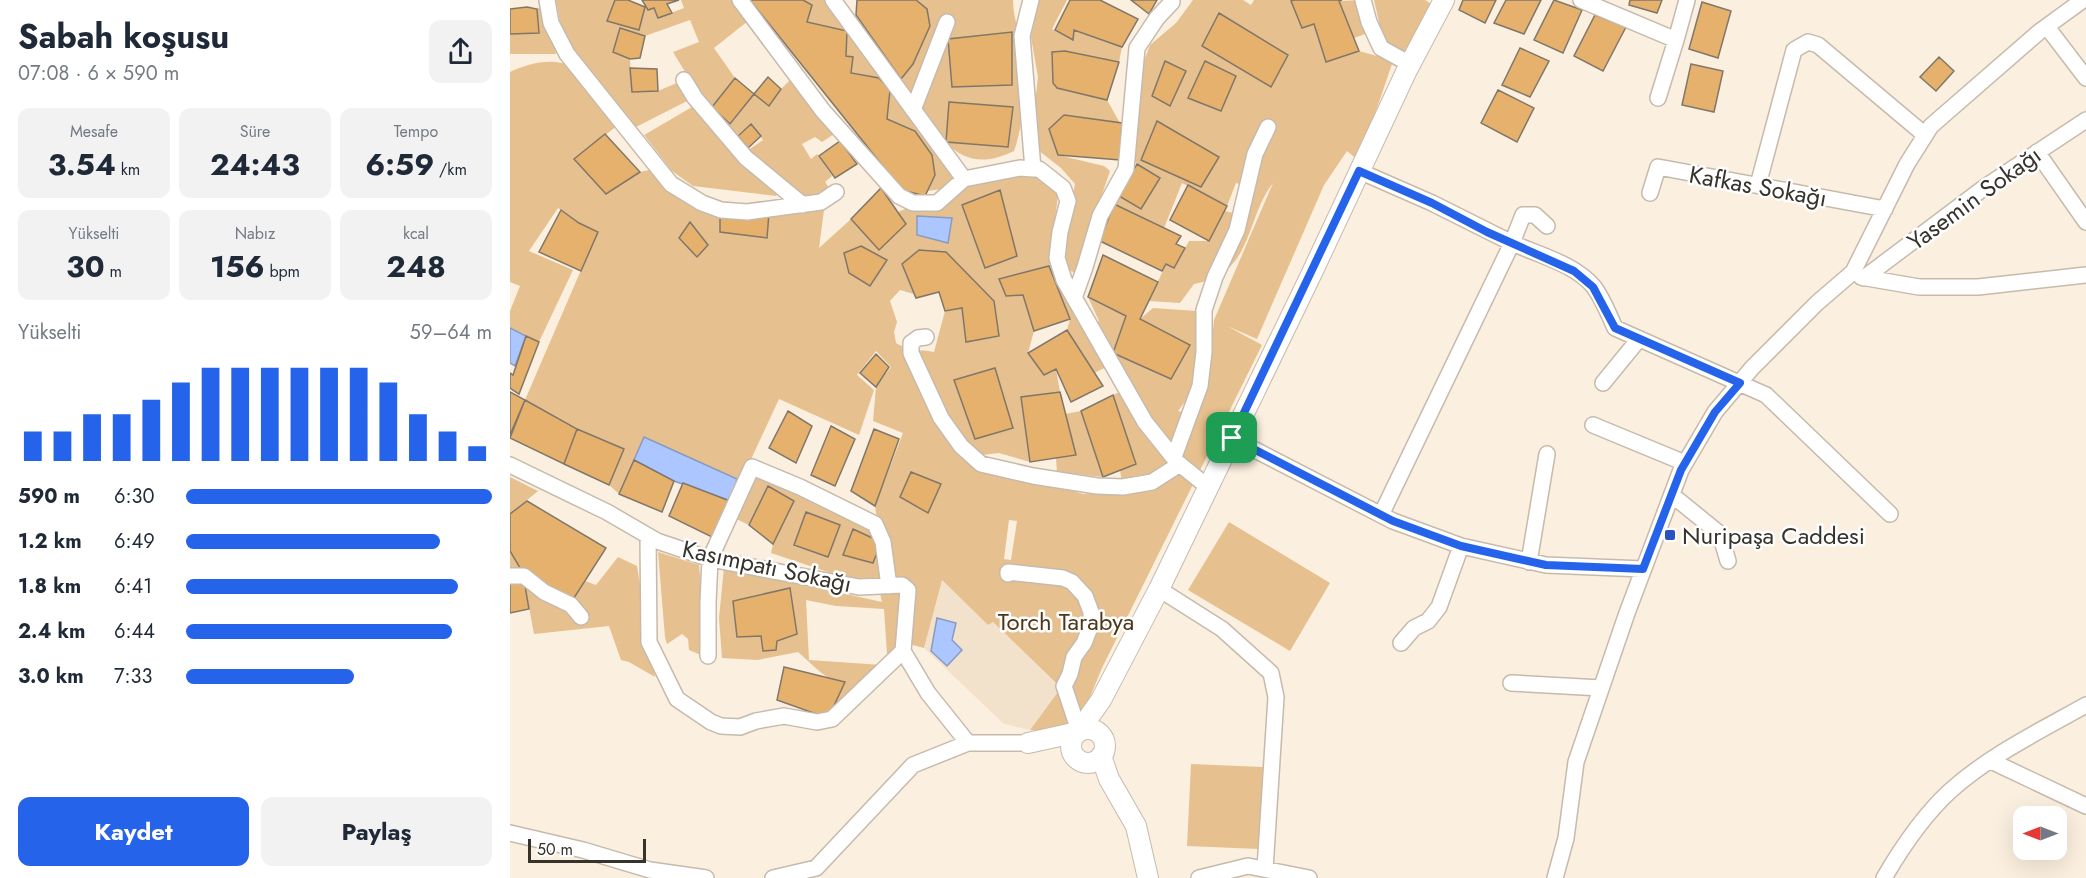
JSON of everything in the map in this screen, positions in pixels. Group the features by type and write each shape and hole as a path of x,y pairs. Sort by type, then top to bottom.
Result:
{"main road":[{"path":"1148,878 1136,826 1109,779 1071,744 1083,732 1159,589 1410,64 1444,0"},
{"path":"1028,743 1083,732 1104,739 1105,744 1088,758"},
{"path":"1028,743 1088,758"}],"street":[{"path":"547,0 551,23 567,54 671,184 702,203 721,210 747,212 821,202 836,192"},
{"path":"740,0 823,111 899,196 913,202 937,202 964,179 1020,168 1039,170 1063,188 1068,201 1060,232 1057,258 1064,280 1144,422 1177,461 1208,487"},
{"path":"833,0 964,179"},
{"path":"1031,0 1022,36 1033,169"},
{"path":"1363,0 1369,22 1381,48 1410,64"},
{"path":"1581,0 1676,40"},
{"path":"1658,98 1687,0"},
{"path":"1555,878 1566,838 1576,762 1601,688 1643,569 1685,463 1715,412 1811,309 1858,275 1907,164 1931,126 2047,27 2083,0"},
{"path":"1074,298 1100,216 1126,168 1137,48 1157,18 1172,2"},
{"path":"913,110 947,22"},
{"path":"2047,27 2086,78"},
{"path":"1758,185 1794,50 1808,42 1818,45 1925,135"},
{"path":"684,80 695,98 746,158 803,204"},
{"name":"Yasemin Sokağı","path":"1858,275 2086,120"},
{"path":"926,337 918,338 911,343 911,352 941,418 960,446 981,464 1033,476 1097,486 1123,487 1152,482 1177,461 1200,386 1204,352 1204,310 1215,277 1237,230 1255,154 1268,127"},
{"path":"2037,152 2086,222"},
{"name":"Kafkas Sokağı","path":"1650,193 1658,167 1886,209"},
{"path":"1359,171 1566,267 1584,278 1599,295 1615,328 1766,395 1890,514"},
{"path":"1381,515 1512,243 1523,215 1535,215 1547,226"},
{"path":"1858,275 1919,287 1978,287 2086,275"},
{"path":"1603,383 1639,339"},
{"path":"1593,425 1685,463"},
{"path":"1232,438 1381,515 1461,546 1546,565 1643,569"},
{"path":"1529,561 1547,454"},
{"name":"Kasımpatı Sokağı","path":"510,465 607,512 657,541 710,559 859,587 889,586"},
{"path":"708,656 710,559 752,467 800,487 875,524 883,542 889,586 902,585 908,590 903,651 928,693 968,743"},
{"path":"1672,495 1720,534 1728,561"},
{"path":"648,536 649,642 677,699 711,722 721,726 740,727 756,721 784,716 817,722 832,719 903,651"},
{"path":"1401,643 1414,628 1428,621 1439,607 1461,546"},
{"path":"1008,574 1008,572 1063,578 1072,582 1085,596 1091,612 1091,625 1084,643 1074,657 1064,686 1083,732"},
{"path":"510,576 524,576 544,592 571,605 581,617"},
{"path":"1159,589 1222,629 1271,673 1276,697 1265,869"},
{"path":"1511,683 1601,688"},
{"path":"1884,878 1911,835 1950,791 2002,752 2086,705"},
{"path":"772,878 816,868 913,765 968,743 1028,743"},
{"path":"1991,761 2086,806"},
{"path":"510,833 583,850 650,870 706,878"},
{"path":"1199,878 1265,869 1309,878"}],"shaded area":[{"name":"Torch Tarabya","path":"941,579 988,625 993,622 1061,689 1030,730 1004,724 924,648"}],"green space":[{"path":"556,0 615,0 607,21 639,30 645,7 648,10 654,8 658,18 684,8 681,0 732,0 748,21 714,48 735,78 712,107 690,80 673,52 699,42 690,20 645,36 620,28 613,52 630,59 632,92 658,91 679,82 691,99 634,128 580,59 561,27"},
{"path":"803,0 829,0 958,175 943,189 927,191 935,175 932,155 915,131 887,119 890,90 879,78 851,73 846,56 847,31 807,22"},
{"path":"916,0 1013,0 1014,15 1027,67 1024,105 1014,151 997,158 982,160 969,158 957,152 946,142 1012,107 949,102 946,142 901,79 913,64 930,26 927,9","holes":["1011,32 1011,85 952,87 949,39"]},
{"path":"1039,0 1067,0 1052,29 1072,40 1074,30 1122,47 1119,62 1065,51 1052,52 1053,83 1056,88 1107,100 1120,123 1064,115 1049,129 1058,155 1104,166 1110,171 1075,273 1067,269 1063,247 1075,184 1061,168 1034,147 1031,138 1038,77 1031,37"},
{"path":"1193,0 1243,0 1251,5 1254,0 1294,0 1291,1 1302,28 1314,24 1326,62 1359,51 1377,56 1381,47 1368,33 1354,38 1339,1 1361,0 1365,22 1379,22 1374,0 1425,0 1436,7 1424,33 1393,61 1359,161 1347,151 1324,185 1257,339 1227,326 1262,345 1102,668 1083,714 1054,732 1030,730 1061,688 993,622 988,625 942,580 924,648 909,644 887,654 884,609 836,606 806,600 809,660 882,665 830,715 829,678 798,652 757,660 722,658 719,618 724,567 882,602 879,589 771,553 773,544 794,501 768,487 749,525 730,516 741,480 645,438 619,494 609,485 624,449 577,429 525,400 597,233 558,208 529,251 573,270 539,342 510,328 510,311 520,286 510,282 510,72 524,66 548,62 563,63 574,69 618,125 574,160 606,194 640,172 649,170 665,188 720,211 720,232 767,238 769,213 824,210 819,248 851,219 879,250 906,224 898,212 1017,163 1059,188 1049,265 1054,263 1086,327 1099,321 1088,297 1126,316 1113,353 1171,379 1190,345 1140,319 1153,308 1197,311 1194,390 1178,411 1192,415 1207,386 1214,320 1273,183 1257,213 1245,244 1228,269 1213,278 1194,284 1180,303 1149,301 1166,264 1174,268 1189,241 1209,241 1225,211 1238,214 1247,212 1256,188 1236,183 1227,206 1182,183 1164,228 1114,204 1119,196 1141,209 1160,179 1134,161 1133,78 1143,64 1150,45 1176,23","holes":["1219,13 1287,55 1271,86 1202,46","1165,62 1186,71 1170,105 1152,96","1158,122 1219,157 1201,187 1141,160","1000,191 1017,256 985,268 962,205","861,246 887,260 870,286 849,273 844,254","919,250 946,252 994,301 999,336 966,342 962,308 945,311 934,352 901,346 896,343 894,332 897,322 890,301 900,290 914,294 902,264","1049,266 1070,319 1067,330 1094,373 1115,363 1161,432 1151,444 1120,392 1113,395 1136,463 1120,470 1122,483 1138,492 1083,494 1025,477 974,456 999,453 1030,462 1021,397 1060,392 1056,369 1044,375 1028,353 1034,331 1023,295 1006,296 999,279","876,351 891,367 876,387 873,421 903,433 875,506 877,520 747,468 779,399 859,435 874,390 857,375","995,368 1013,428 975,438 954,380","911,472 941,484 928,513 900,497","806,512 840,525 828,557 794,546","1009,520 1017,521 1011,560 1004,559","853,529 881,542 873,563 843,555","789,588 797,634 777,641 776,650 763,651 761,636 737,636 733,601"]},
{"path":"543,4 556,54 510,54 510,34 539,33 537,9"},
{"path":"791,79 837,132 822,142 815,137 802,144 811,159 817,154 832,176 825,182 832,192 803,196 744,153 763,140 751,124 735,137 727,129 754,94 769,106"},
{"path":"692,107 721,138 781,191 776,196 693,186 672,171 644,135"},
{"path":"1081,411 1103,477 1057,472 1056,458 1076,455 1065,414"},
{"path":"510,477 538,491 510,514"},
{"path":"1229,522 1330,583 1290,651 1188,590"},
{"path":"510,551 523,573 561,596 575,597 585,581 596,585 618,557 637,566 655,677 621,660 609,626 534,634 524,580 510,583"},
{"path":"658,552 699,565 708,658 689,650 688,639 682,634 667,644"},
{"path":"1191,764 1263,767 1259,849 1187,846"}],"water":[{"path":"917,216 952,218 948,243 917,235"},
{"path":"510,328 526,336 515,366 510,363"},
{"path":"644,437 737,479 730,501 674,481 634,460"},
{"path":"937,618 956,623 952,640 962,650 947,666 931,651"}],"building":[{"path":"615,0 628,0 645,7 639,30 607,21"},
{"path":"642,0 679,0 667,4 672,13 658,18 654,8 648,10"},
{"path":"750,0 803,0 812,5 807,22 847,31 846,56 853,57 851,73 879,78 890,90 887,119 915,131 932,155 935,175 925,196 902,190"},
{"path":"857,0 916,0 927,9 930,26 913,64 901,79 856,15"},
{"path":"1070,0 1100,0 1138,19 1122,47 1074,30 1073,40 1055,30"},
{"path":"1131,0 1157,0 1149,14"},
{"path":"1342,0 1339,1 1359,51 1326,62 1314,24 1302,28 1291,1"},
{"path":"1463,0 1496,0 1485,23 1459,10"},
{"path":"1506,0 1541,0 1524,34 1494,23"},
{"path":"1554,0 1582,10 1563,53 1534,40"},
{"path":"1630,0 1662,0 1657,13 1629,5"},
{"path":"1702,2 1731,11 1718,58 1689,49"},
{"path":"527,7 537,9 539,33 510,34 510,9"},
{"path":"1219,13 1288,55 1271,87 1202,46"},
{"path":"1595,15 1626,27 1603,71 1574,56"},
{"path":"620,28 645,36 640,58 630,59 613,52"},
{"path":"1012,32 1012,85 952,87 948,39"},
{"path":"1520,48 1549,61 1530,97 1502,85"},
{"path":"1065,51 1119,62 1107,100 1057,88 1053,83 1052,52"},
{"path":"1939,57 1954,71 1936,91 1920,77"},
{"path":"1165,61 1186,71 1170,106 1152,96"},
{"path":"1205,61 1236,76 1221,111 1188,98"},
{"path":"1691,64 1723,71 1714,112 1682,105"},
{"path":"630,68 657,69 658,91 632,92"},
{"path":"768,77 781,89 769,106 754,94"},
{"path":"735,78 754,94 730,124 712,107"},
{"path":"1498,90 1534,108 1517,142 1481,123"},
{"path":"949,102 1013,107 1008,147 946,142"},
{"path":"1064,115 1122,123 1120,160 1058,155 1049,129"},
{"path":"1157,121 1219,157 1201,187 1141,160"},
{"path":"751,124 761,136 748,148 738,136"},
{"path":"605,134 640,172 606,194 574,159"},
{"path":"840,141 857,164 835,178 819,156"},
{"path":"1137,164 1160,178 1141,209 1119,196"},
{"path":"1188,185 1227,206 1209,241 1170,220"},
{"path":"881,188 906,224 879,250 851,219"},
{"path":"1000,190 1017,256 985,268 962,205"},
{"path":"1114,204 1181,236 1176,244 1185,248 1174,268 1166,264 1162,271 1100,241"},
{"path":"561,210 579,223 598,232 581,271 539,252"},
{"path":"720,211 769,213 767,238 720,232"},
{"path":"690,222 708,245 697,257 679,238"},
{"path":"861,246 887,260 870,286 849,273 844,253"},
{"path":"919,250 946,252 994,301 999,336 966,342 962,308 945,311 939,292 916,298 902,264"},
{"path":"1103,255 1158,282 1140,319 1190,345 1171,379 1113,353 1126,316 1088,297"},
{"path":"1049,266 1070,319 1034,331 1023,295 1006,296 999,279"},
{"path":"1067,330 1103,386 1071,402 1056,369 1044,375 1028,353"},
{"path":"526,336 539,342 519,394 510,388 510,373 513,375"},
{"path":"876,354 889,367 876,387 860,373"},
{"path":"995,368 1013,428 975,439 954,380"},
{"path":"510,392 525,400 510,435"},
{"path":"1060,392 1076,455 1030,462 1021,397"},
{"path":"1113,395 1136,464 1103,477 1081,411"},
{"path":"525,400 577,429 564,464 510,438"},
{"path":"788,411 812,426 796,463 769,448"},
{"path":"831,426 855,439 835,486 811,475"},
{"path":"577,429 624,449 609,485 564,464"},
{"path":"874,429 899,439 875,506 851,491"},
{"path":"634,460 674,481 662,512 619,494"},
{"path":"911,472 941,484 928,513 900,497"},
{"path":"683,483 730,501 716,539 669,516"},
{"path":"768,486 794,501 773,544 749,525"},
{"path":"527,501 606,548 574,598 561,596 523,573 510,551 510,514"},
{"path":"806,512 840,525 828,557 794,545"},
{"path":"853,529 881,542 873,563 843,555"},
{"path":"524,580 529,609 510,613 510,583"},
{"path":"790,588 797,634 777,641 776,650 763,651 761,636 737,637 733,601"},
{"path":"784,667 845,682 831,712 819,715 777,700"}],"place":[{"name":"Nuripaşa Caddesi","path":"1670,535"}],"route":[{"path":"1359,171 1574,271 1584,278 1599,295 1615,328 1740,383 1715,412 1681,470 1643,569 1546,565 1461,546 1393,521 1232,438 1359,171"}]}
